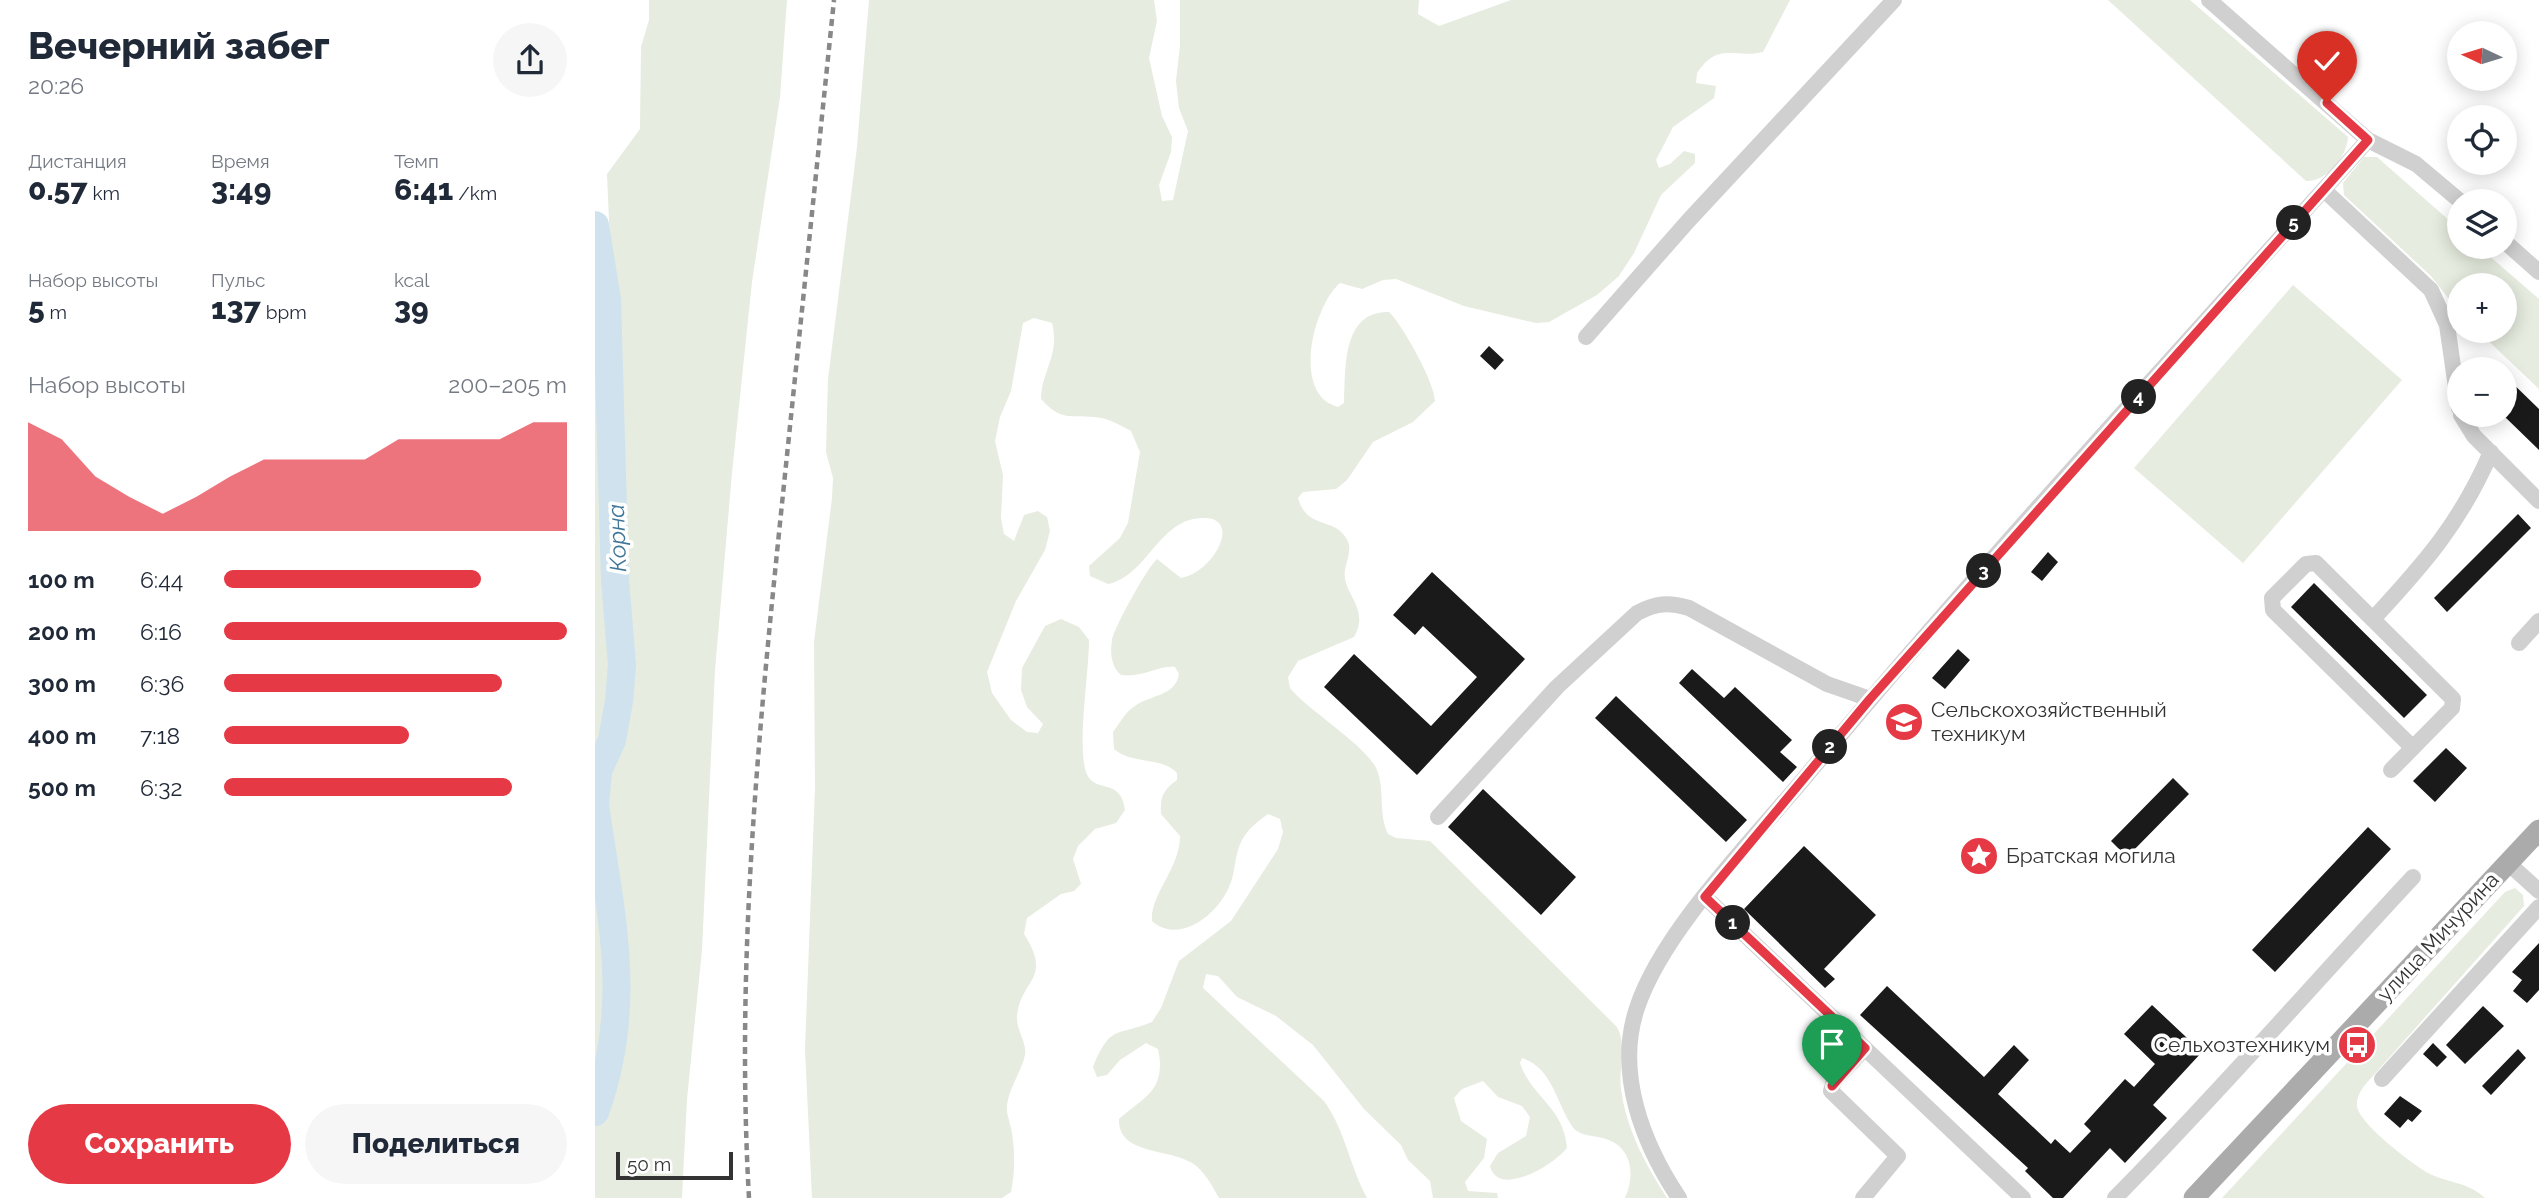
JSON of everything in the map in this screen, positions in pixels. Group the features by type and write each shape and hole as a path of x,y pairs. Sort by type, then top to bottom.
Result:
{"main road":[{"name":"улица Мичурина","path":"2194,1198 2539,830"}],"street":[{"path":"1586,337 1689,220 1894,0"},
{"path":"2209,0 2368,140 2416,164 2447,190"},
{"path":"1679,1198 1661,1171 1644,1132 1631,1082 1635,1011 1649,977 1705,897 1870,699 2368,140"},
{"path":"2324,190 2431,290 2447,325 2452,357"},
{"path":"2517,253 2539,272"},
{"path":"2468,427 2474,436 2539,501"},
{"path":"2373,619 2437,549 2478,482 2491,452"},
{"path":"2392,770 2452,708 2453,699 2313,562 2306,564 2270,601 2273,610 2413,748"},
{"path":"1439,817 1557,687 1637,613 1653,604 1671,603 1689,608 1827,684 1870,699"},
{"path":"2519,643 2539,621"},
{"path":"2508,863 2539,891"},
{"path":"2115,1198 2214,1097 2284,1015 2413,877"},
{"path":"1705,897 2023,1198"},
{"path":"2382,1079 2539,907"},
{"path":"1863,1198 1898,1156 1832,1091 1834,1081 1865,1048"}],"shaded area":[{"path":"649,0 787,0 780,97 752,282 732,473 715,670 702,950 687,1099 682,1198 595,1198 595,335 601,328 612,290 607,174 640,129 641,47 649,20"},
{"path":"869,0 1154,0 1157,21 1149,58 1162,116 1172,137 1171,152 1159,185 1162,201 1173,200 1188,131 1179,108 1176,81 1180,46 1180,0 1419,0 1418,14 1439,26 1511,0 1790,0 1763,52 1720,54 1712,57 1697,73 1696,83 1716,86 1714,98 1673,127 1656,160 1659,168 1670,164 1684,151 1695,154 1695,163 1661,195 1634,253 1619,276 1597,295 1549,322 1536,323 1464,306 1396,279 1383,280 1362,289 1340,283 1330,294 1322,310 1311,349 1311,369 1315,386 1323,399 1338,407 1344,403 1346,359 1354,332 1362,321 1373,314 1389,312 1417,354 1430,381 1435,401 1413,422 1373,442 1347,480 1336,489 1303,492 1298,498 1308,515 1335,527 1348,542 1345,578 1359,618 1354,637 1298,661 1288,677 1290,688 1362,750 1371,761 1381,785 1383,818 1388,834 1396,838 1430,841 1616,1026 1622,1048 1620,1081 1627,1118 1645,1160 1667,1198 1625,1198 1631,1172 1627,1156 1622,1149 1606,1139 1575,1130 1547,1077 1540,1069 1522,1058 1520,1063 1525,1075 1560,1122 1567,1148 1550,1163 1526,1176 1503,1179 1495,1175 1490,1166 1498,1153 1526,1136 1530,1117 1522,1106 1498,1097 1483,1081 1462,1089 1454,1098 1461,1121 1487,1139 1484,1158 1465,1182 1468,1191 1497,1193 1498,1198 1433,1198 1430,1181 1408,1160 1401,1145 1364,1109 1313,1045 1276,1016 1237,997 1218,976 1206,974 1203,988 1324,1101 1337,1124 1367,1198 1219,1198 1197,1166 1182,1158 1135,1145 1126,1139 1119,1119 1145,1098 1156,1083 1160,1063 1158,1049 1146,1043 1120,1060 1107,1075 1097,1077 1093,1067 1099,1053 1115,1034 1152,1022 1161,1008 1179,961 1231,921 1278,849 1283,832 1280,819 1268,814 1250,829 1239,846 1231,881 1223,897 1216,908 1196,924 1174,930 1163,928 1152,921 1156,901 1179,848 1180,836 1161,814 1163,794 1177,780 1177,773 1163,764 1121,754 1114,749 1113,732 1131,708 1168,691 1177,681 1179,674 1175,667 1169,667 1136,675 1121,675 1112,659 1112,640 1132,598 1157,559 1181,578 1193,574 1213,557 1222,536 1221,527 1216,520 1189,520 1164,536 1134,570 1122,579 1108,584 1090,576 1089,566 1120,538 1128,523 1140,452 1131,431 1123,426 1100,418 1060,414 1041,399 1054,335 1052,323 1034,318 1023,323 1011,391 1000,417 995,441 1003,475 1001,518 1004,534 1014,541 1024,515 1038,511 1047,517 1050,531 1045,550 1016,601 987,672 992,693 1011,720 1027,732 1038,733 1043,724 1027,707 1021,690 1022,668 1045,626 1061,619 1079,627 1089,640 1083,727 1086,772 1095,783 1118,793 1125,810 1116,823 1095,829 1078,846 1073,859 1081,884 1074,891 1061,894 1027,918 1024,934 1036,961 1033,979 1019,1005 1017,1023 1025,1046 1025,1055 1007,1106 1014,1155 1011,1192 1002,1198 812,1198 805,1049 815,788 814,642 832,498 833,478 826,452 828,379 857,147"},
{"path":"2108,0 2190,0 2348,137 2340,160 2328,173 2306,181"},
{"path":"2364,157 2377,157 2447,218 2447,259 2493,259 2509,273 2447,273 2447,297 2431,276 2344,195 2343,183"},
{"path":"2517,280 2539,299 2539,389 2517,368 2517,357 2505,357 2491,343 2517,343"},
{"path":"2293,285 2402,380 2243,563 2134,468"},
{"path":"2515,888 2523,895 2524,906 2364,1086 2357,1101 2357,1107 2368,1124 2400,1154 2430,1174 2465,1186 2485,1198 2222,1198 2505,892"}],"building":[{"path":"1489,346 1504,360 1495,370 1480,356"},
{"path":"2517,388 2539,409 2539,450 2515,427"},
{"path":"2518,514 2531,528 2447,612 2434,598"},
{"path":"2048,552 2058,562 2042,581 2031,572"},
{"path":"1432,572 1525,659 1417,775 1324,687 1354,654 1431,726 1477,677 1423,626 1415,635 1393,615"},
{"path":"2314,583 2427,695 2404,718 2291,607"},
{"path":"1958,649 1970,660 1945,689 1932,678"},
{"path":"1692,669 1724,698 1735,687 1792,740 1780,752 1797,767 1783,782 1679,683"},
{"path":"1616,696 1747,820 1726,842 1595,718"},
{"path":"2446,748 2467,768 2435,802 2413,781"},
{"path":"2173,778 2189,794 2127,857 2111,841"},
{"path":"1483,789 1576,877 1541,915 1448,827"},
{"path":"2368,827 2391,849 2275,972 2252,950"},
{"path":"1804,846 1876,915 1824,969 1835,979 1825,988 1744,909"},
{"path":"2539,943 2539,990 2527,1003 2513,991 2522,980 2512,972"},
{"path":"1887,986 1984,1077 2014,1045 2029,1060 1998,1094 2051,1144 2055,1139 2070,1153 2091,1131 2084,1124 2125,1079 2134,1087 2155,1064 2124,1034 2152,1005 2202,1052 2153,1105 2167,1118 2125,1163 2110,1148 2063,1198 2053,1198 2025,1171 2028,1168 1860,1015"},
{"path":"2483,1006 2504,1026 2465,1064 2446,1045"},
{"path":"2433,1043 2447,1057 2437,1067 2423,1054"},
{"path":"2518,1049 2526,1058 2491,1095 2482,1086"},
{"path":"2400,1096 2422,1111 2412,1122 2408,1119 2400,1128 2384,1114"}],"waterway":[{"name":"Корна","path":"595,225 607,300 615,580 622,665 612,740 598,771 595,806"},
{"name":"Корна","path":"595,806 616,960 614,1034 607,1073 595,1112"}],"railway":[{"path":"749,1198 745,1028 751,860 772,607 834,0"}],"place":[{"name":"Сельскохозяйственный техникум","path":"1904,722"},
{"name":"Братская могила","path":"1979,856"},
{"name":"Сельхозтехникум","path":"2357,1045"}],"route":[{"path":"1832,1086 1865,1048 1705,897 1870,699 2368,140 2327,103"}]}
